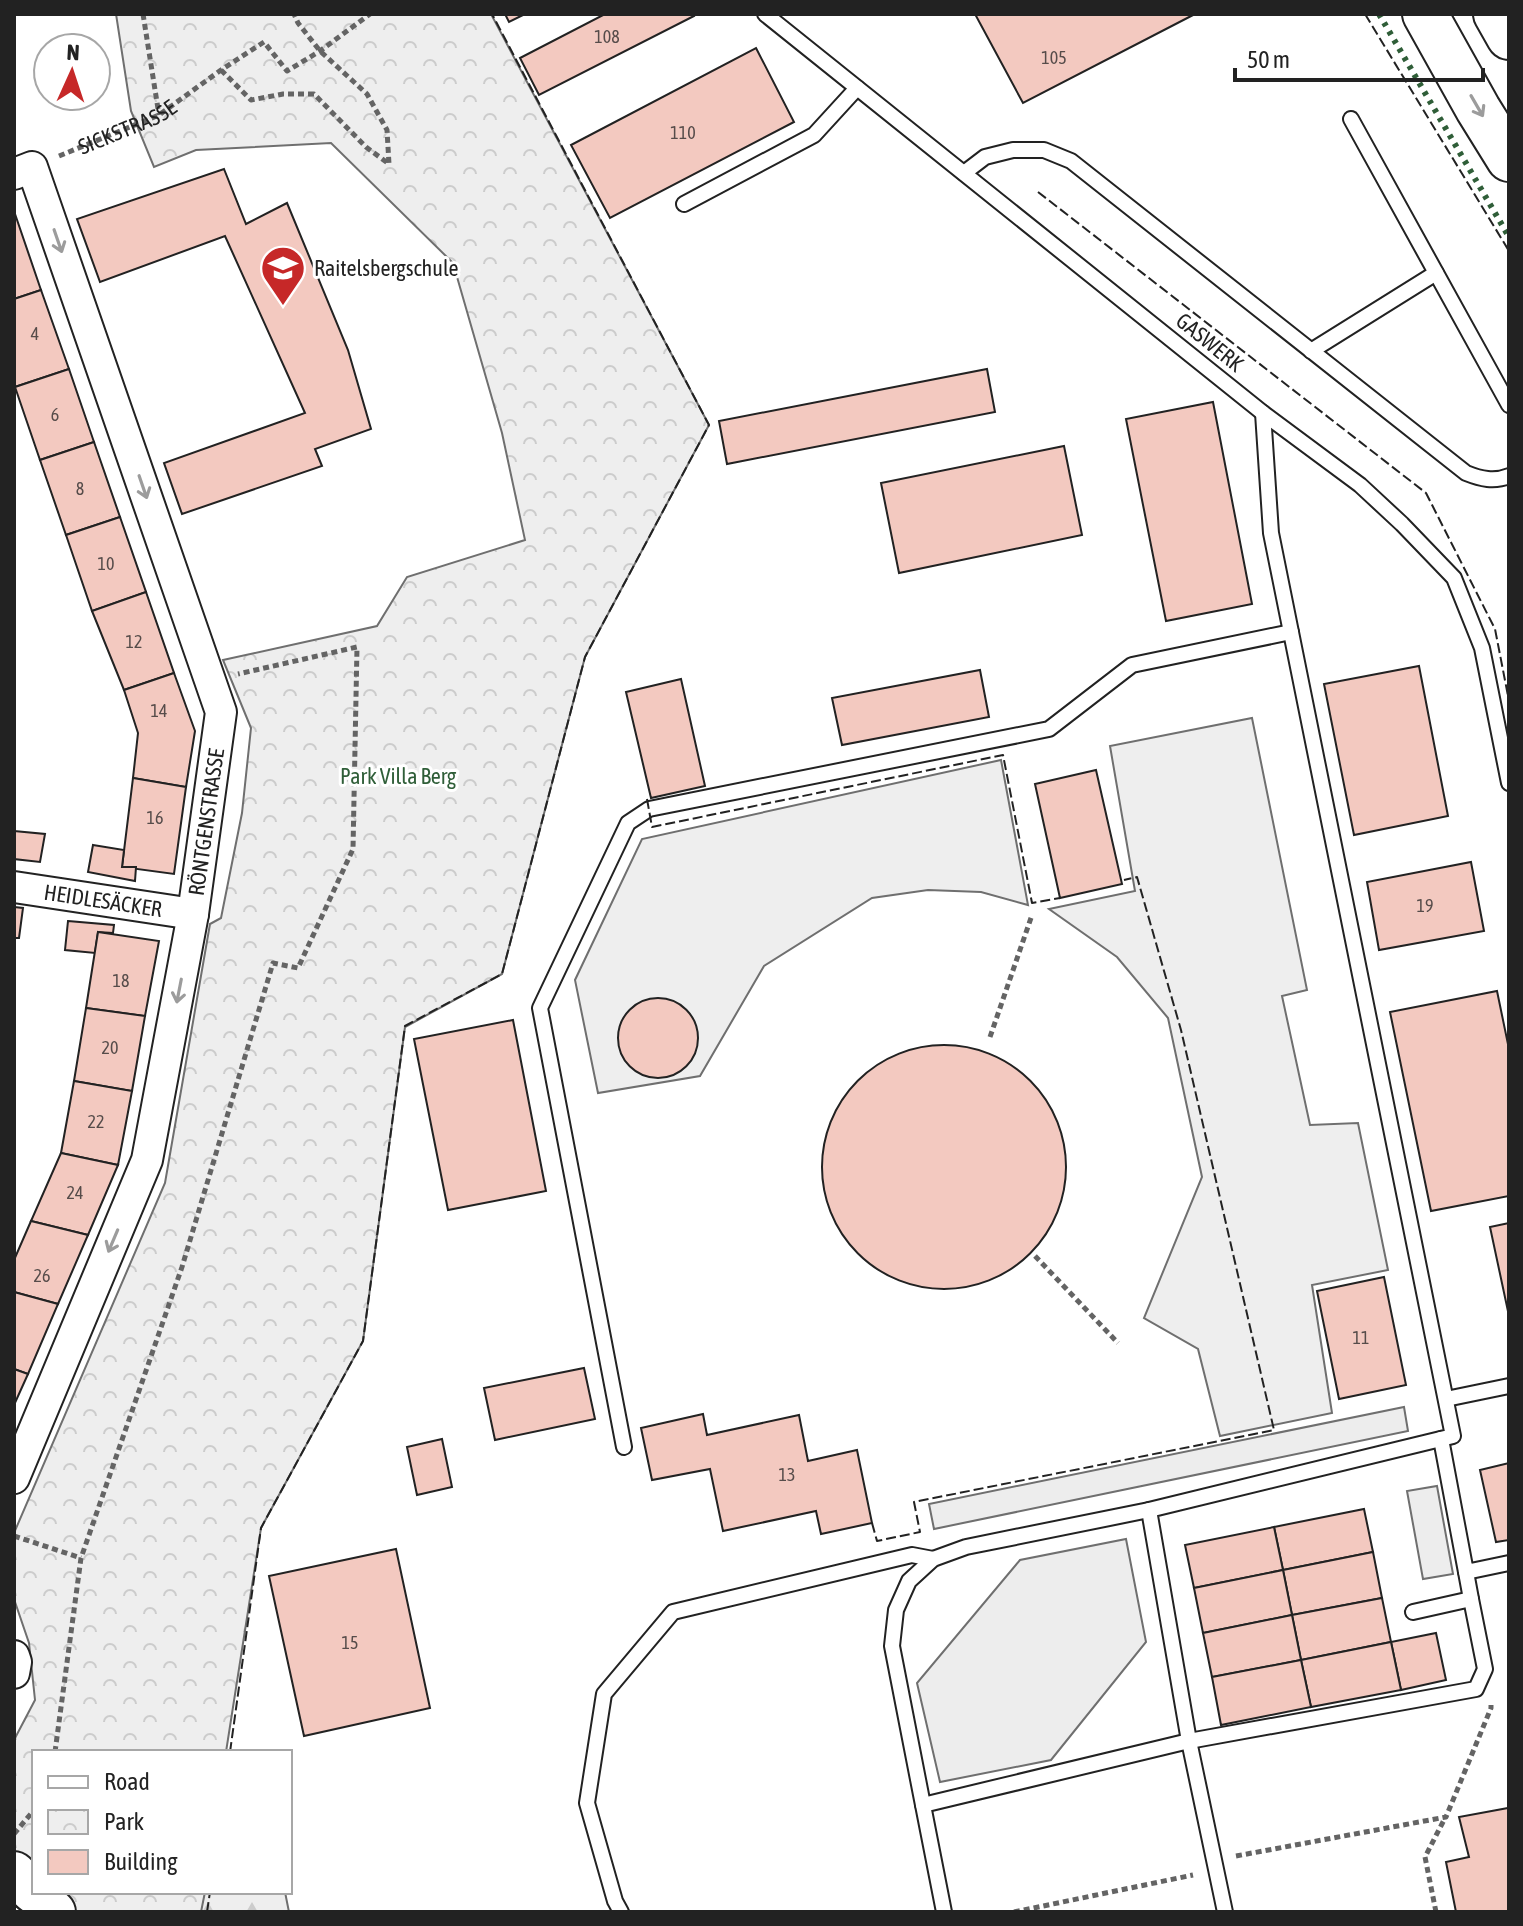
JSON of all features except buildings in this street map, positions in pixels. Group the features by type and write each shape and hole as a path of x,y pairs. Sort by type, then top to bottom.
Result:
{"highway":[{"path":"1425,14 1509,159"},
{"path":"1496,14 1509,37"}],"main road":[{"path":"14,1873 32,1891"},
{"path":"36,1894 54,1912"}],"street":[{"name":"RÖNTGENSTRASSE","path":"14,1478 147,1160 193,914 221,712 23,170"},
{"name":"HEIDLESÄCKER","path":"14,887 193,914"},
{"path":"14,1656 14,1673"}],"lane":[{"name":"GASWERK","path":"766,14 1263,413 1360,485 1402,524 1454,578 1482,648 1509,783"},
{"path":"684,204 814,135 857,88"},
{"path":"1351,119 1509,405"},
{"path":"964,173 985,157 1013,150 1044,150 1071,161 1466,473 1493,480 1509,476"},
{"path":"1311,351 1436,273"},
{"path":"944,1912 892,1646 896,1610 909,1581 933,1559 966,1547 1149,1510 1453,1436 1271,533 1263,413"},
{"path":"624,1447 540,1008 628,823 649,809 1049,729 1132,665 1291,632"},
{"path":"1446,1399 1509,1386"},
{"path":"923,1805 1189,1741 1476,1689 1485,1669 1441,1439"},
{"path":"1149,1510 1189,1741 1225,1912"},
{"path":"621,1912 615,1901 587,1803 604,1694 673,1612 912,1555 933,1559"},
{"path":"1466,1572 1509,1563"},
{"path":"1413,1612 1471,1599"}],"path":[{"path":"143,14 159,115"},
{"path":"221,70 251,100 283,94 314,94 366,147 389,164 387,130 367,94 320,51 294,14"},
{"path":"320,51 370,14"},
{"name":"SICKSTRASSE","path":"23,170 159,115 264,42 287,71 320,51"},
{"path":"55,1750 81,1558 182,1267 273,963 298,968 353,849 357,647 210,680"},
{"path":"990,1037 1032,915"},
{"path":"1035,1256 1118,1343"},
{"path":"14,1536 81,1558"},
{"path":"1436,1912 1425,1857 1446,1817 1491,1708 1485,1669"},
{"path":"14,1834 32,1812"},
{"path":"1014,1912 1215,1865 1446,1817"},
{"path":"1429,1912 1435,1905"}],"green space":[{"name":"Park Villa Berg","path":"116,14 491,14 709,425 585,657 502,974 405,1027 363,1341 261,1528 226,1750 32,1750 32,1869 14,1853 14,1740 35,1700 29,1643 14,1599 14,1533 165,1183 210,924 221,918 242,813 251,728 223,660 377,626 407,577 525,540 502,433 453,263 331,143 196,150 154,167 131,111"},
{"path":"1252,718 1307,990 1282,996 1310,1125 1358,1123 1388,1270 1312,1285 1332,1413 1220,1436 1198,1349 1144,1318 1202,1177 1168,1018 1117,957 1049,909 1135,891 1110,746"},
{"path":"1001,760 1028,905 981,892 928,890 872,898 764,966 700,1076 598,1093 575,980 642,839"},
{"path":"55,1894 205,1894 201,1912 72,1912"},
{"path":"62,1894 285,1894 289,1912 76,1912"}],"shaded area":[{"path":"1404,1407 1408,1431 934,1529 929,1504"},
{"path":"1437,1486 1453,1574 1423,1579 1407,1491"},
{"path":"1126,1539 1146,1642 1051,1760 940,1782 917,1683 1020,1560"}],"tram line":[{"path":"14,1905 24,1912"}],"hedge":[{"path":"1379,14 1509,237"}],"fence":[{"path":"230,1750 261,1528 363,1341 405,1026 502,974 585,657 709,425 492,14"},
{"path":"1365,14 1509,251"},
{"path":"1038,192 1426,493 1495,629 1509,701"},
{"path":"647,799 652,827 1003,755 1032,903 1060,898"},
{"path":"872,1523 877,1541 920,1532 914,1502 1274,1430 1181,1030 1137,877 1124,880"},
{"path":"207,1912 210,1894"}],"place":[{"name":"Raitelsbergschule","path":"283,307"}]}
